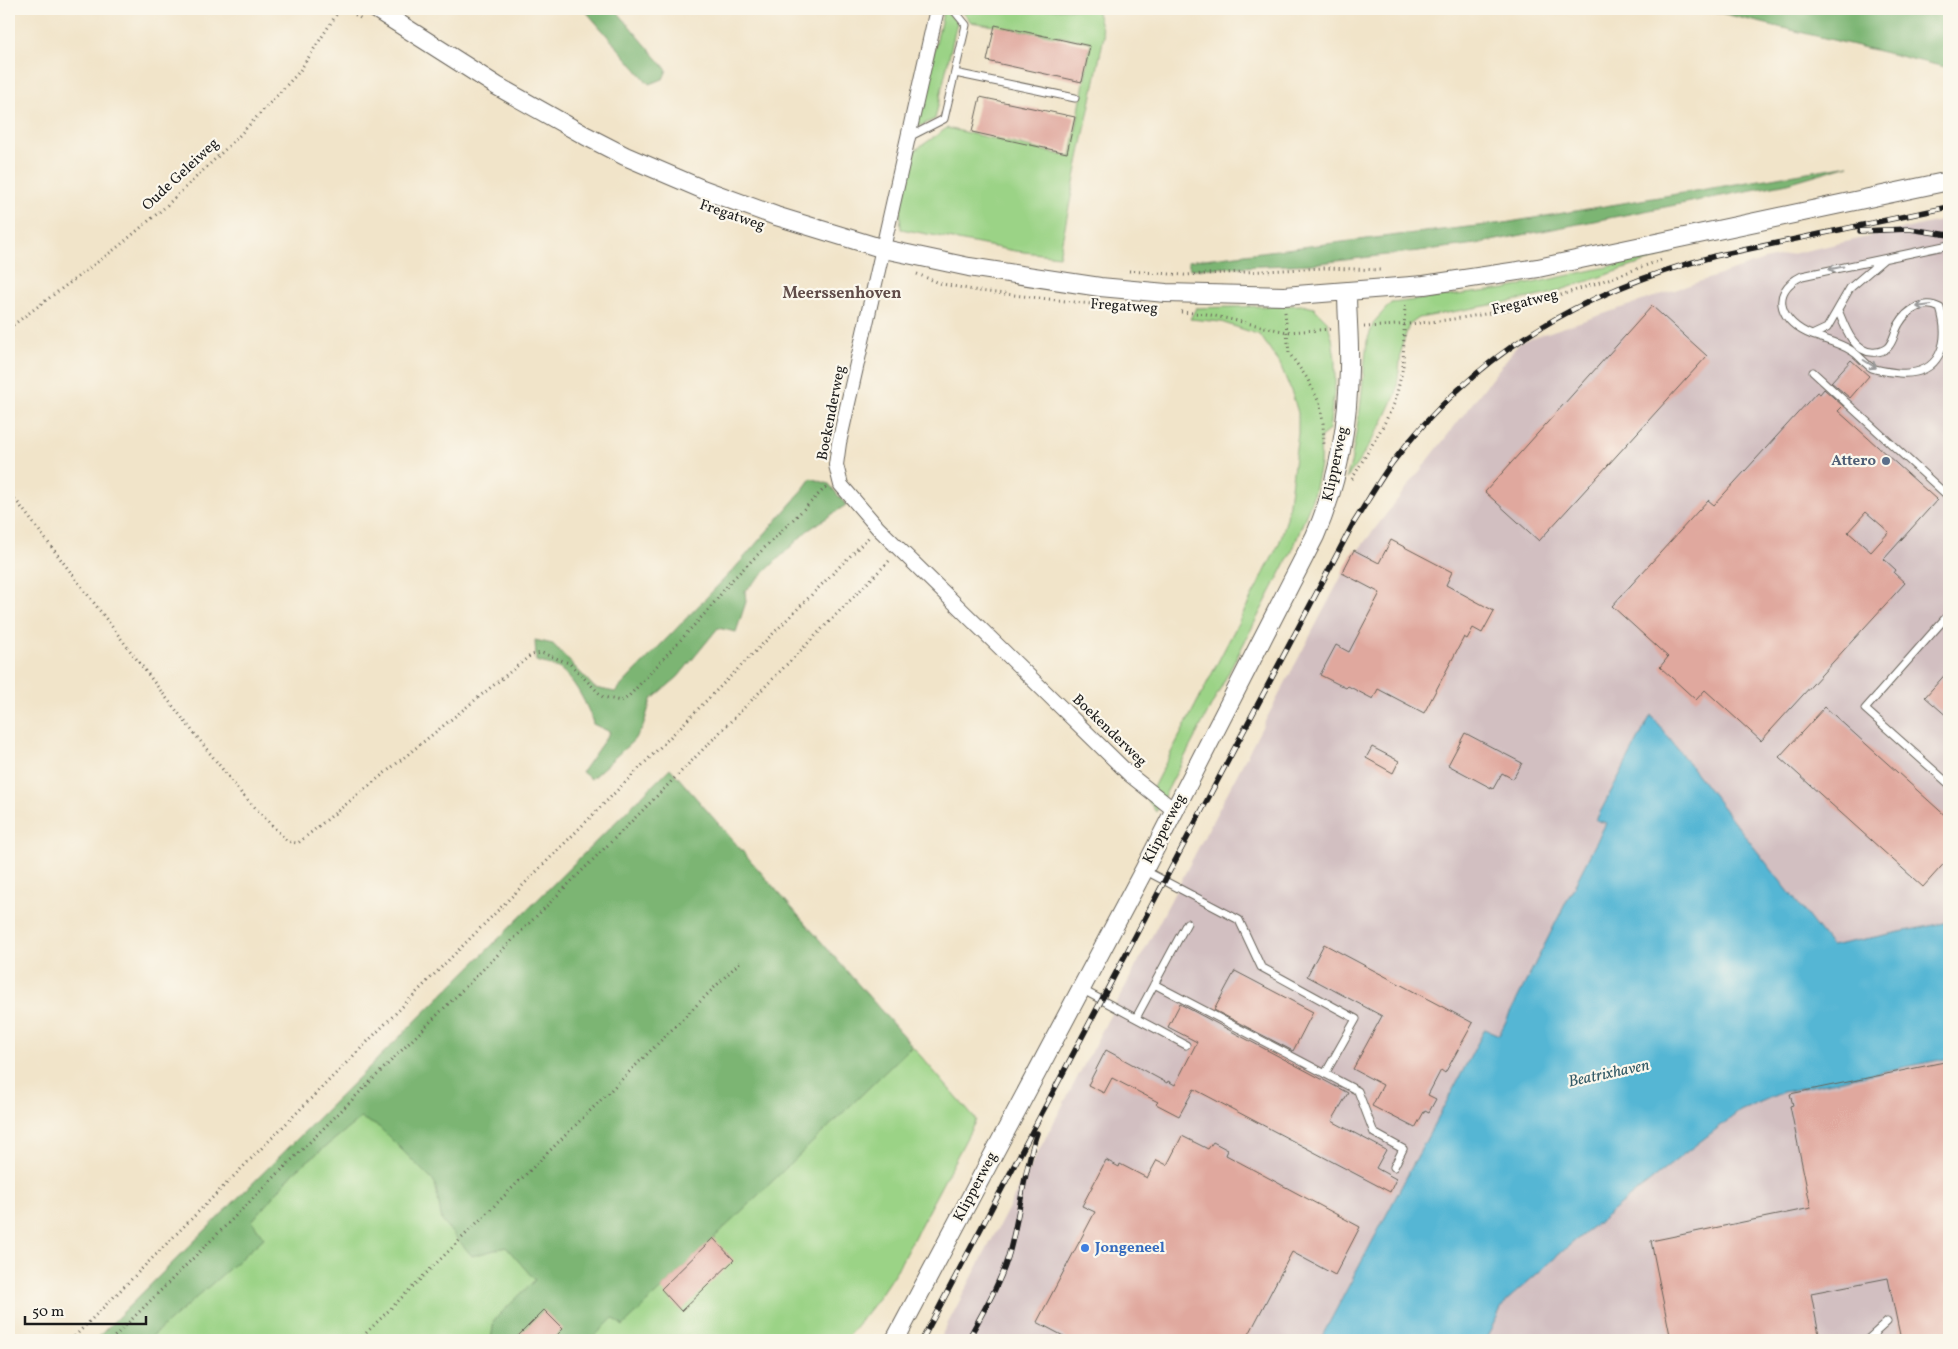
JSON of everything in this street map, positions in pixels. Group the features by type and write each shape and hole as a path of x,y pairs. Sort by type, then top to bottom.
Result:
{"street":[{"name":"Boekenderweg","path":"937,9 839,443 836,465 839,478 845,491 878,528 1130,775 1174,810"},
{"name":"Fregatweg","path":"374,17 625,156 750,207 812,228 884,248 969,268 1166,293 1284,296 1347,292 1405,287 1538,268 1949,181"},
{"name":"Klipperweg","path":"895,1340 1144,870 1303,562 1332,495 1344,432 1349,368 1347,292"}],"lane":[{"path":"909,137 944,119 966,25 953,9"},
{"path":"955,73 1075,98"},
{"path":"1838,310 1854,342 1860,349 1868,352 1879,352 1887,348 1894,338 1898,325 1906,314 1917,306 1935,305 1940,308 1942,313 1943,348 1935,361 1924,370 1903,373 1872,368 1852,351 1839,344 1795,327 1782,308 1782,295 1788,284 1802,276 1949,245"},
{"path":"1812,335 1827,328 1850,288 1884,259"},
{"path":"1813,372 1949,497"},
{"path":"1949,614 1865,709 1949,784"},
{"path":"1144,870 1239,920 1261,967 1356,1019 1325,1074"},
{"path":"1136,1018 1187,923"},
{"path":"1154,984 1358,1091 1374,1133 1403,1149 1394,1167"},
{"path":"1081,989 1186,1045"},
{"path":"1867,1340 1887,1322"}],"path":[{"name":"Oude Geleiweg","path":"9,328 118,246 171,202 299,72 340,9"},
{"path":"347,9 374,17"},
{"name":"Fregatweg","path":"1178,311 1206,314 1287,332 1406,324 1484,314 1544,300 1663,260"},
{"path":"1128,271 1184,274 1326,268 1385,270"},
{"name":"Fregatweg","path":"916,274 942,284 979,291 1104,306"},
{"path":"1332,495 1354,477 1389,415 1400,384 1406,324 1405,287"},
{"name":"Klipperweg","path":"1287,332 1289,353 1307,378 1320,404 1324,451"},
{"path":"9,491 157,686 242,794 288,842 298,843 531,655 542,653 569,663 603,697 621,701 628,697 709,610 731,581 826,487 839,478"},
{"path":"71,1340 878,528"},
{"path":"111,1340 654,799 901,549"},
{"path":"359,1340 742,960"}],"shaded area":[{"name":"Beatrixhaven","path":"1949,219 1949,1340 939,1340 1349,562 1520,342 1764,260"}],"green space":[{"path":"584,9 615,9 667,70 663,79 649,84"},
{"path":"944,9 957,22 935,119 916,128"},
{"path":"960,9 1096,9 1104,36 1059,256 1015,251 901,229 900,214 914,151 947,128 1071,157 1091,42 971,22"},
{"path":"1704,9 1949,9 1949,68"},
{"path":"1849,165 1788,183 1476,244 1312,264 1190,269 1188,261 1504,223"},
{"path":"1672,253 1546,295 1419,318 1409,325 1402,346 1396,394 1382,424 1346,479 1351,463 1360,409 1367,341 1374,322 1391,303 1505,289"},
{"path":"1302,305 1314,308 1327,321 1335,359 1335,385 1329,430 1321,437 1320,465 1313,496 1293,549 1156,812 1147,799 1279,544 1287,518 1298,434 1298,413 1293,396 1280,364 1260,335 1221,322 1190,319 1196,308"},
{"path":"811,478 829,484 846,505 807,531 745,591 746,602 736,632 718,628 678,677 651,700 643,727 633,741 591,779 582,772 610,732 593,724 580,693 563,672 558,668 536,661 535,640 553,644 595,688 615,692 734,569"},
{"path":"670,768 912,1046 623,1326 613,1318 591,1340 491,1340 494,1320 535,1280 506,1247 472,1256 442,1221 435,1183 379,1127 361,1118 294,1172 252,1221 264,1238 148,1340 95,1340"},
{"path":"452,1010 909,1050 912,1046 976,1120 898,1268 876,1301 845,1340 113,1340"}],"water":[{"path":"1651,715 1831,946 1949,922 1949,1058 1783,1092 1740,1111 1571,1244 1505,1302 1485,1340 1320,1340 1485,1029 1499,1035 1606,823 1596,820"}],"building":[{"path":"995,25 1090,46 1082,82 987,61"},
{"path":"980,97 1075,117 1067,153 972,132"},
{"path":"1652,306 1707,356 1539,541 1485,492"},
{"path":"1851,360 1869,376 1850,398 1831,382"},
{"path":"1824,389 1843,406 1838,411 1937,500 1884,559 1896,570 1894,573 1905,583 1761,741 1705,690 1696,700 1660,667 1668,657 1612,606 1708,500 1714,505 1817,392 1820,394","holes":["1866,512 1889,532 1871,552 1848,532"]},
{"path":"1391,540 1452,572 1446,585 1494,611 1482,633 1473,628 1467,639 1464,637 1424,713 1378,689 1373,699 1348,686 1346,688 1320,675 1336,645 1349,652 1380,593 1342,573 1354,550 1379,563"},
{"path":"1949,670 1949,718 1925,697"},
{"path":"1825,707 1949,819 1949,858 1923,887 1779,757"},
{"path":"1465,733 1522,763 1513,779 1502,773 1493,789 1448,765"},
{"path":"1372,747 1399,761 1393,773 1366,758"},
{"path":"1324,944 1473,1023 1445,1073 1441,1070 1428,1095 1436,1099 1429,1112 1425,1110 1415,1128 1372,1106 1383,1085 1353,1069 1382,1016 1307,976"},
{"path":"1235,971 1313,1012 1293,1051 1214,1010"},
{"path":"1180,1004 1348,1093 1332,1121 1386,1150 1376,1168 1396,1179 1390,1192 1194,1089 1179,1116 1156,1104 1158,1102 1112,1078 1104,1093 1088,1085 1106,1050 1167,1083 1168,1081 1175,1085 1197,1042 1168,1027"},
{"path":"1949,1061 1949,1340 1901,1340 1888,1278 1811,1293 1820,1340 1671,1340 1651,1241 1811,1208 1790,1106 1793,1105 1790,1094"},
{"path":"1182,1136 1208,1149 1213,1142 1228,1150 1226,1155 1360,1227 1335,1275 1292,1252 1246,1340 1071,1340 1037,1322 1095,1212 1082,1206 1106,1160 1119,1167 1120,1164 1147,1178 1157,1160 1167,1165"},
{"path":"713,1238 734,1260 681,1311 661,1289"},
{"path":"544,1310 563,1329 552,1340 514,1340"}],"railway":[{"path":"922,1340 1353,524 1392,463 1425,424 1459,389 1496,358 1535,331 1577,308 1620,288 1666,270 1715,256 1949,207"},
{"path":"1860,231 1910,229 1949,235"},
{"path":"968,1340 995,1289 1008,1257 1028,1163 1037,1133"}],"place":[{"name":"Attero","path":"1886,461"},
{"name":"Jongeneel","path":"1085,1248"}],"district":[{"name":"Meerssenhoven","path":"842,294"}]}
